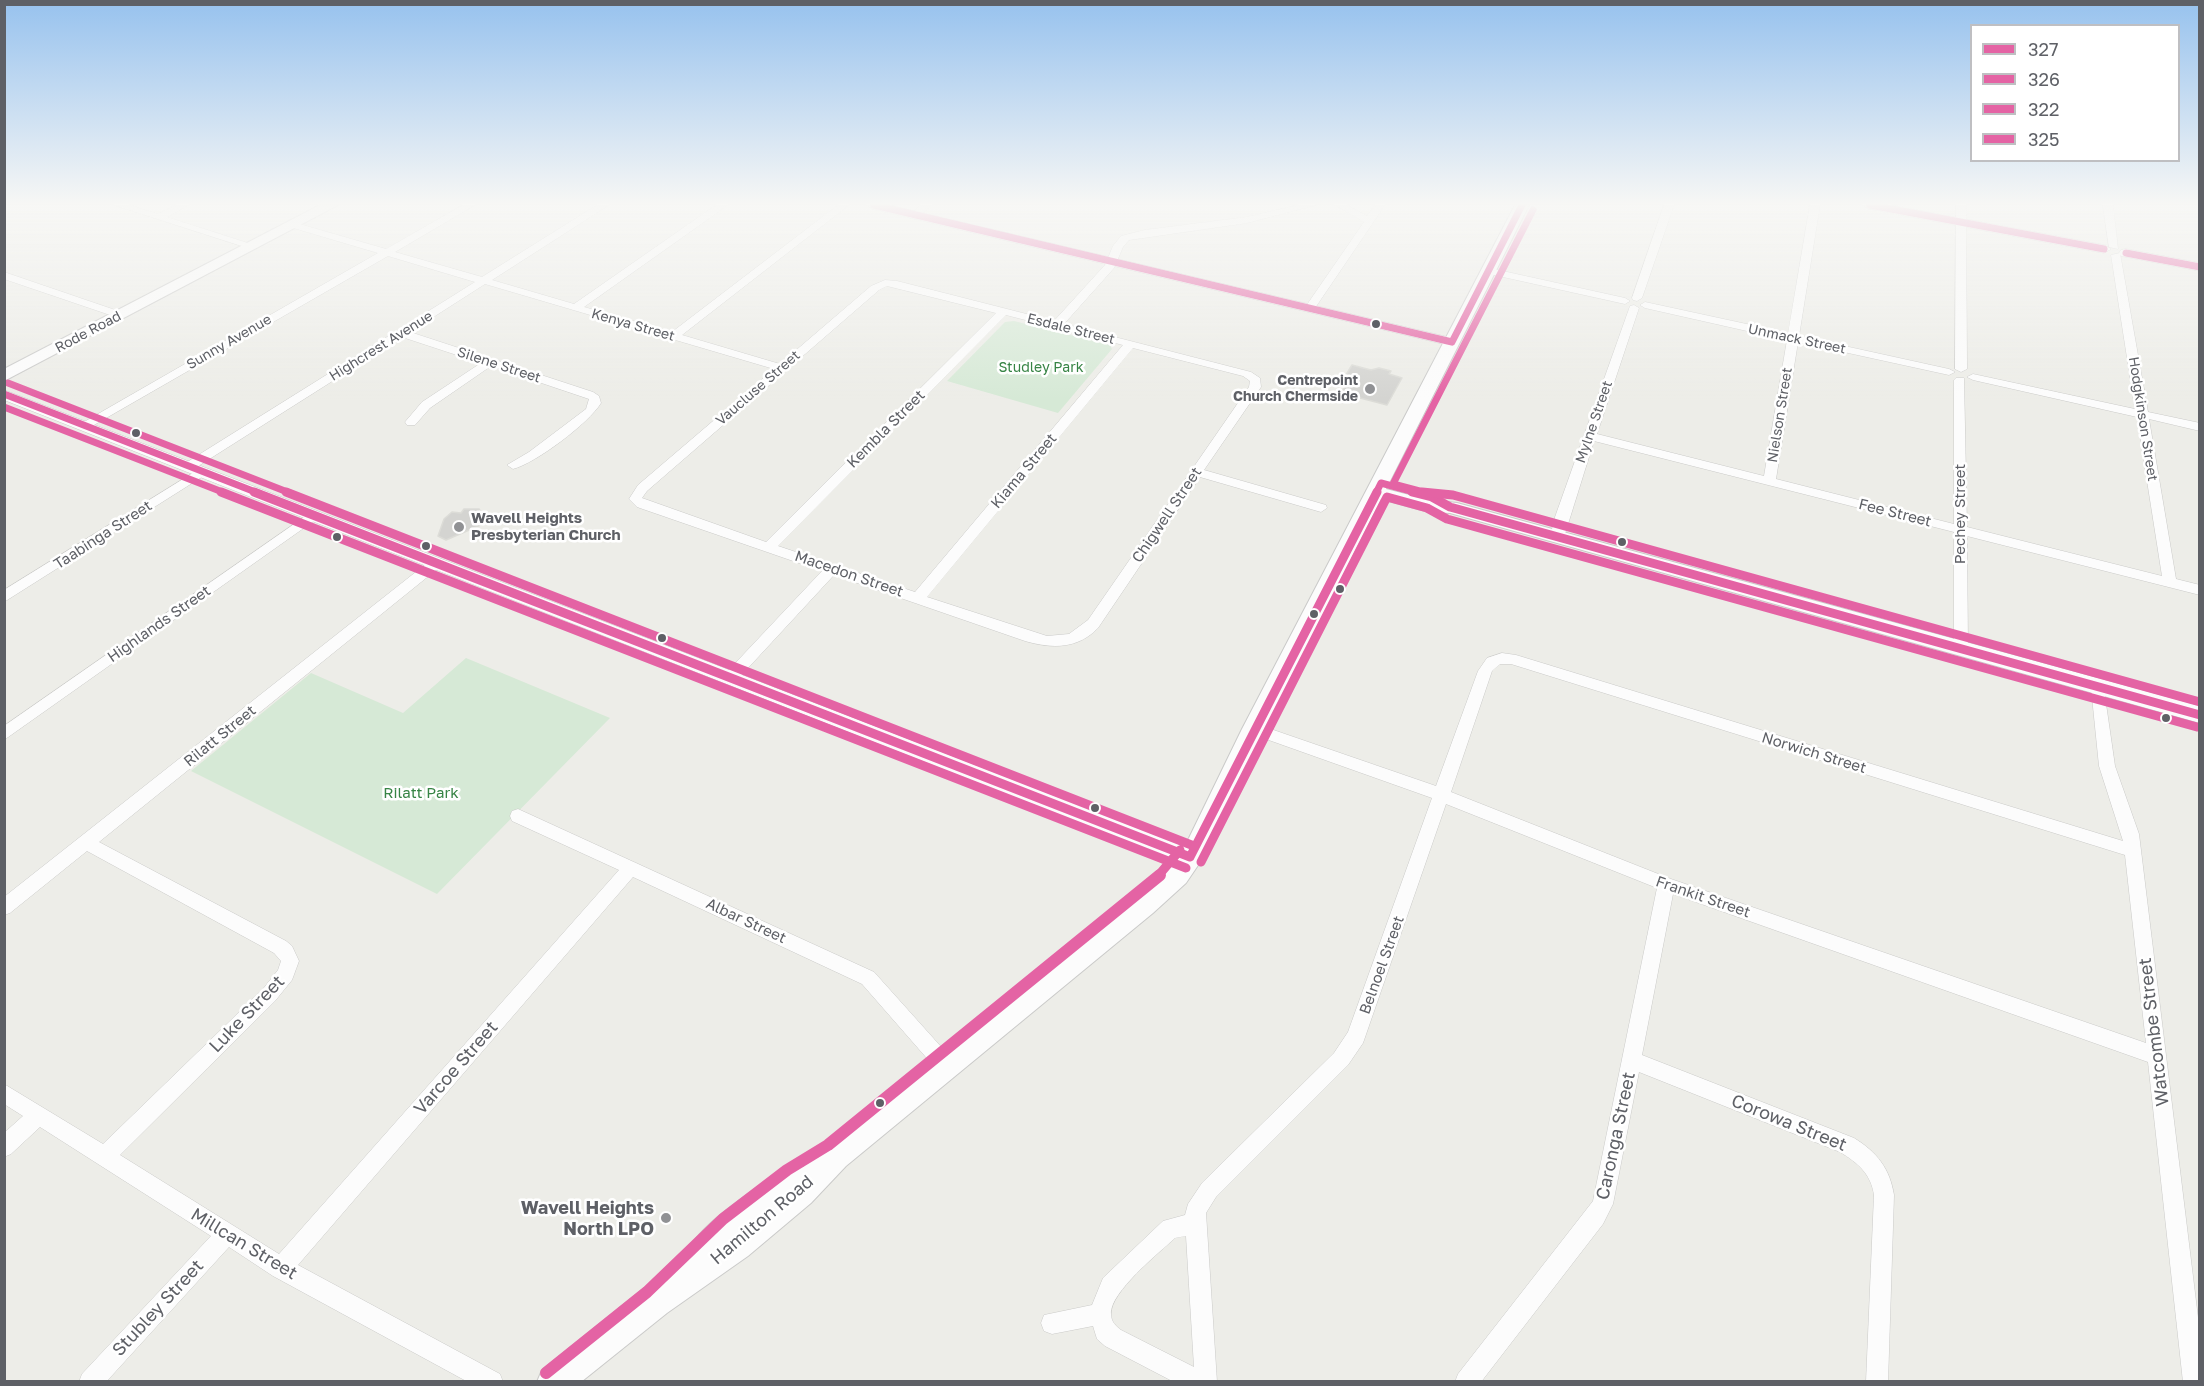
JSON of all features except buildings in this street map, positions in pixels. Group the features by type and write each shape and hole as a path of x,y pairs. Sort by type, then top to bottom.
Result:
{"main road":[{"name":"Rode Road","path":"4,376 207,270"},
{"name":"Hamilton Road","path":"554,1382 655,1300 737,1245 800,1192 835,1155 1150,899 1176,875 1190,857 1228,787 1254,729 1489,271"},
{"path":"1378,487 1429,506 1450,507 2199,714"}],"street":[{"name":"Sunny Avenue","path":"83,426 356,270"},
{"name":"Kenya Street","path":"446,270 782,368"},
{"name":"Highcrest Avenue","path":"194,470 401,333 502,270"},
{"path":"575,308 630,270"},
{"path":"674,336 760,270"},
{"path":"1056,326 1107,270"},
{"path":"1143,270 1452,342"},
{"path":"1309,309 1336,270"},
{"name":"Mylne Street","path":"1557,537 1646,270"},
{"name":"Nielson Street","path":"1769,482 1804,270"},
{"name":"Pechey Street","path":"1961,270 1961,649"},
{"name":"Hodgkinson Street","path":"2118,270 2170,583"},
{"name":"Unmack Street","path":"1489,271 2199,427"},
{"path":"4,275 120,315"},
{"name":"Esdale Street","path":"885,284 897,284 1004,311 1247,374 1256,380"},
{"name":"Vaucluse Street","path":"635,497 642,488 875,288 885,284"},
{"name":"Kembla Street","path":"769,547 1004,311"},
{"name":"Silene Street","path":"401,333 602,399 533,455 513,465"},
{"name":"Kiama Street","path":"918,598 1130,344"},
{"path":"411,422 426,405 489,362"},
{"name":"Chigwell Street","path":"1066,640 1081,635 1093,624 1255,387 1256,380"},
{"path":"4,394 1190,857"},
{"name":"Fee Street","path":"1590,436 2199,590"},
{"name":"Taabinga Street","path":"4,597 194,470"},
{"path":"1196,472 1321,508"},
{"name":"Macedon Street","path":"635,497 642,504 1040,640 1066,640"},
{"name":"Highlands Street","path":"4,734 313,515"},
{"name":"Rilatt Street","path":"4,908 436,563"},
{"path":"731,677 832,568"},
{"name":"Belnoel Street","path":"1206,1382 1194,1224 1195,1211 1204,1194 1349,1049 1356,1037 1485,671 1496,659"},
{"name":"Norwich Street","path":"1496,659 1511,659 2133,851"},
{"name":"Watcombe Street","path":"2098,687 2107,766 2126,817 2133,851 2194,1382"},
{"name":"Frankit Street","path":"1254,729 1442,795 1666,884 2157,1056"},
{"name":"Albar Street","path":"518,816 868,978 945,1065"},
{"name":"Luke Street","path":"87,843 280,947 290,961 286,974 269,995 106,1155"},
{"name":"Varcoe Street","path":"281,1268 631,868"},
{"name":"Caronga Street","path":"1466,1382 1596,1217 1603,1204 1666,884"},
{"name":"Corowa Street","path":"1631,1060 1847,1145 1869,1160 1883,1183 1884,1195 1877,1382"},
{"name":"Millcan Street","path":"4,1093 106,1155 226,1235 281,1268 492,1382"},
{"path":"4,1147 39,1115"},
{"path":"1194,1224 1170,1228 1111,1287 1101,1305 1100,1314 1105,1331 1113,1338 1199,1382"},
{"name":"Stubley Street","path":"90,1382 226,1235"},
{"path":"1052,1323 1100,1314"}],"green space":[{"name":"Studley Park","path":"1014,321 1110,345 1112,349 1058,413 947,381 1005,322"},
{"name":"Rilatt Park","path":"466,658 610,718 437,894 191,771 311,673 403,713"}],"transit line":[{"path":"1147,270 1452,342"},
{"path":"1452,342 1489,270"},
{"name":"325","path":"1503,270 1393,484 1431,494 1453,495 2200,702"},
{"name":"322","path":"8,383 1194,846"},
{"name":"327","path":"4,394 1190,857"},
{"name":"326","path":"4,407 1186,868"},
{"name":"327","path":"1190,857 1381,483 1432,497 1450,507 2200,715"},
{"name":"326","path":"1201,862 1387,497 1427,508 1447,519 2197,727"},
{"name":"322","path":"546,1373 647,1292 723,1219 787,1170 828,1145 1136,896 1168,867 1180,850"}],"place":[{"name":"Centrepoint Church Chermside","path":"1370,389"},
{"name":"Wavell Heights Presbyterian Church","path":"459,527"},
{"name":"Wavell Heights North LPO","path":"666,1218"}]}
